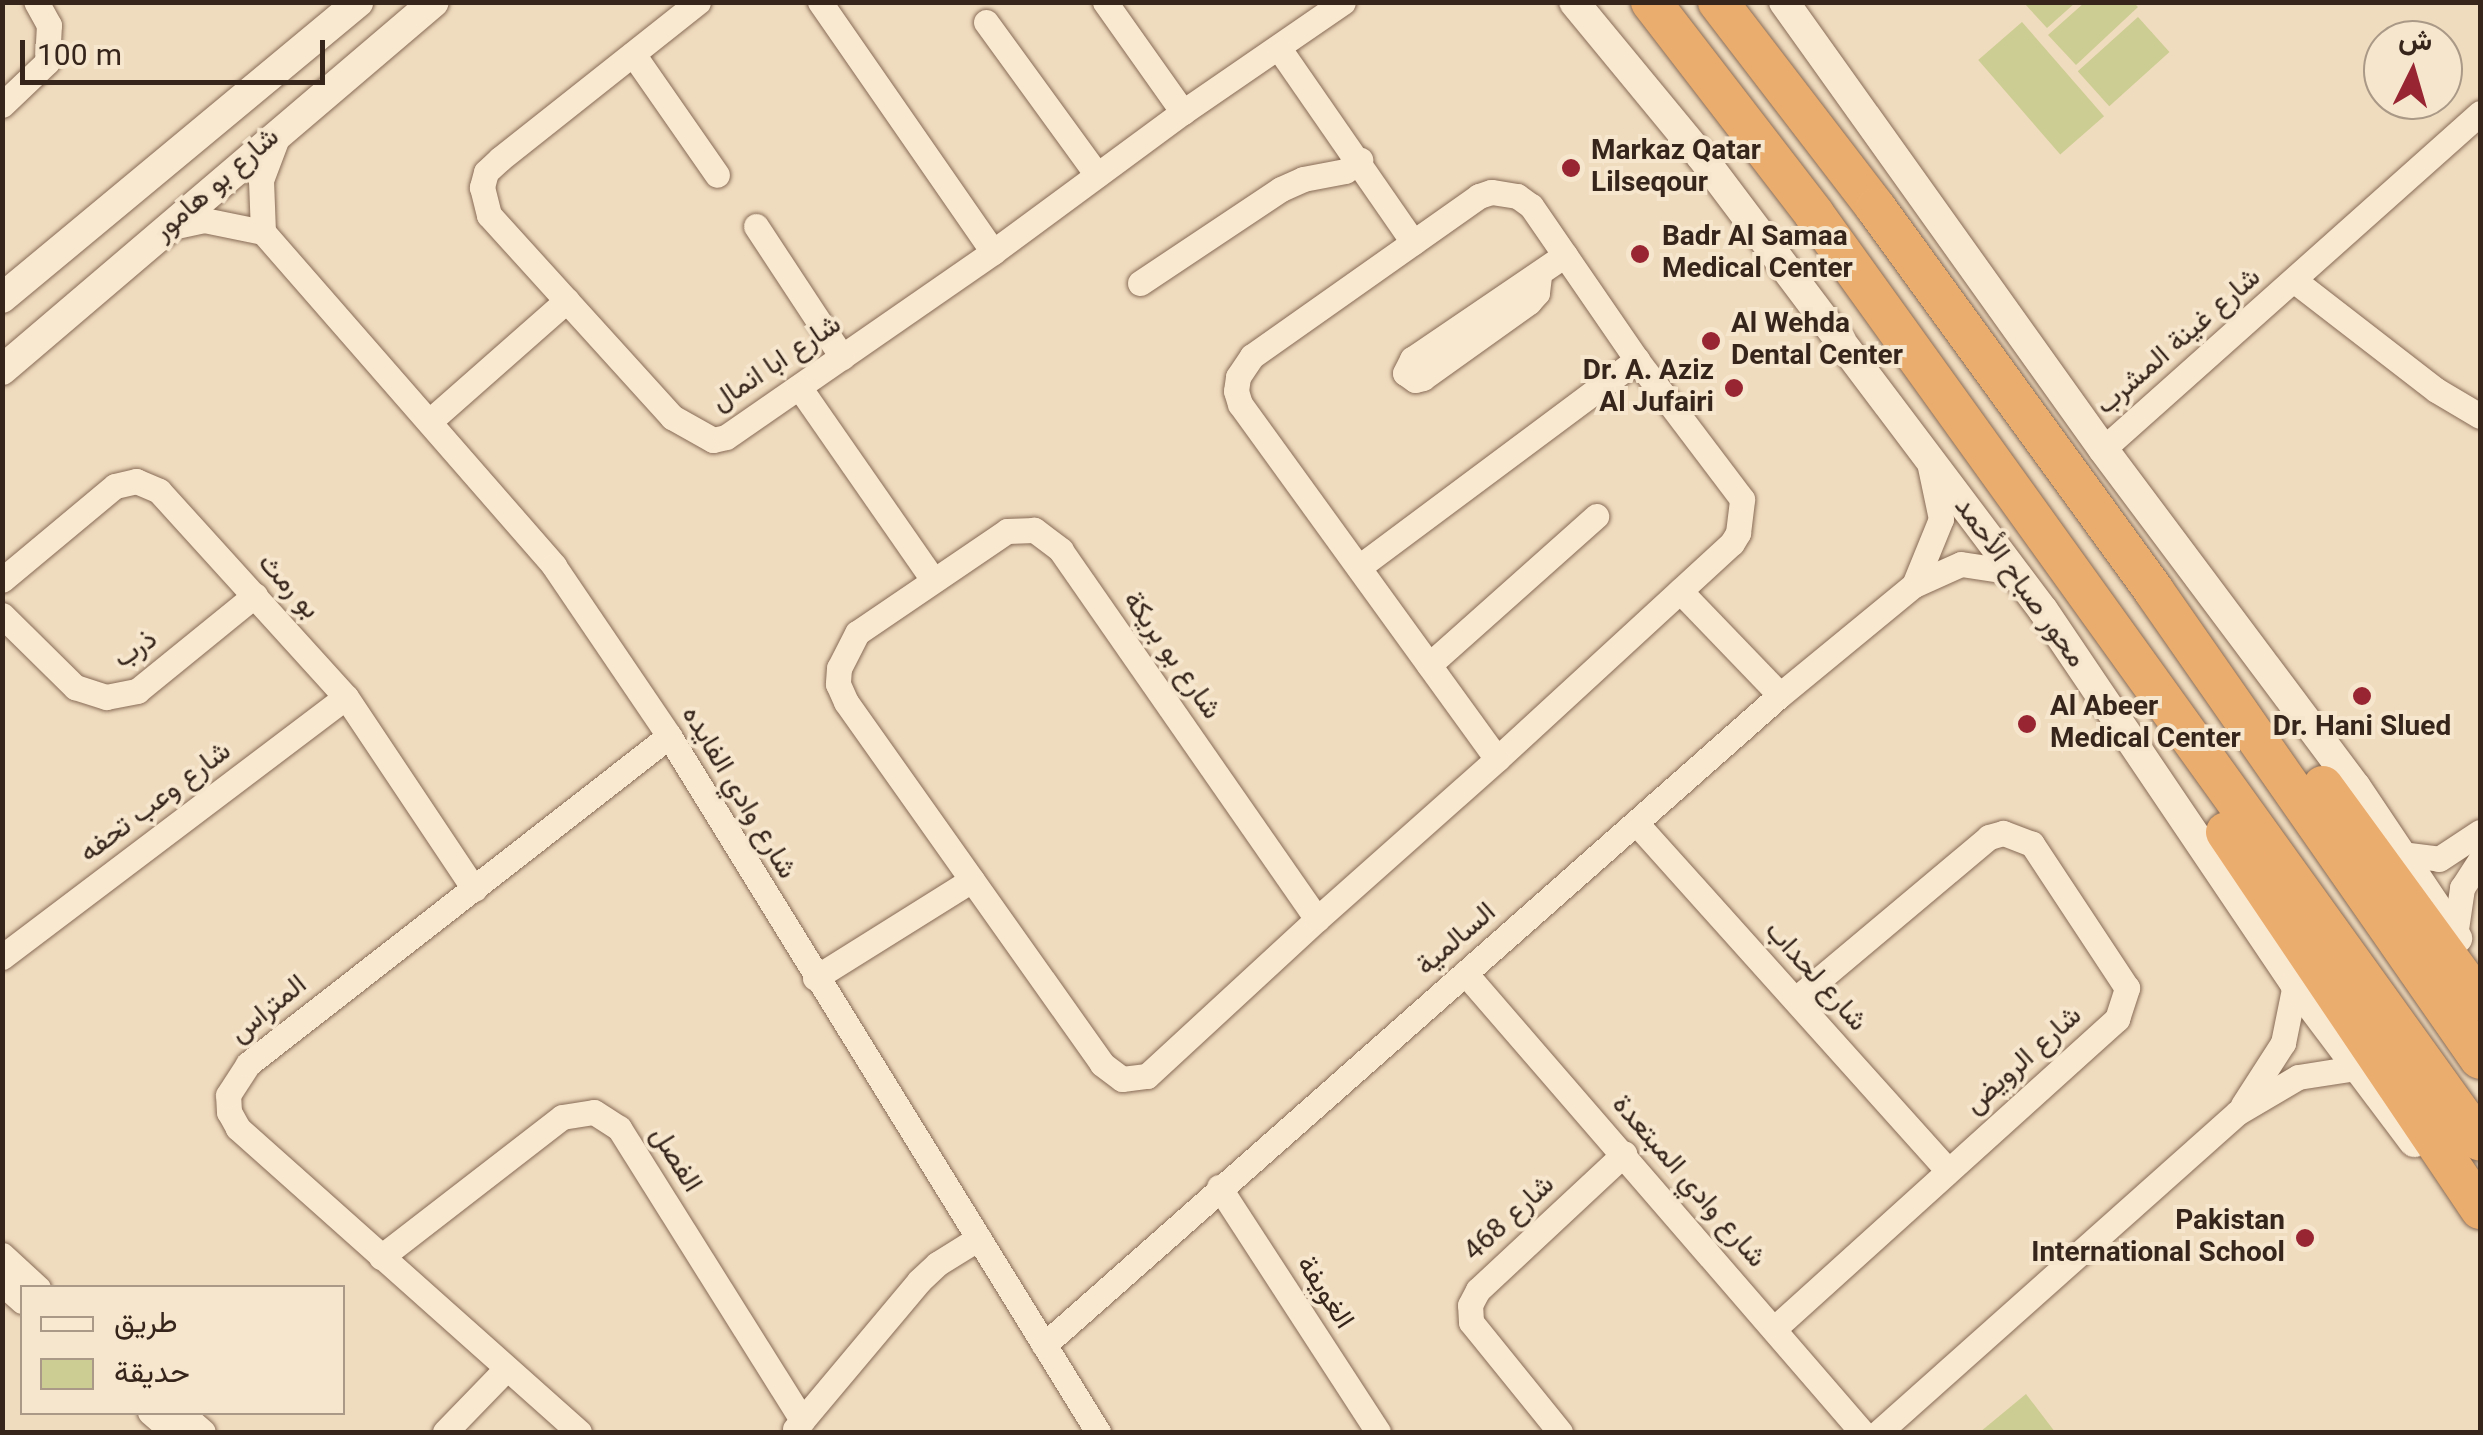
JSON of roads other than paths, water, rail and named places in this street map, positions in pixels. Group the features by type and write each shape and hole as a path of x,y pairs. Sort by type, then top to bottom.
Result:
{"highway":[{"name":"محور صباح الأحمد","path":"1652,2 1814,214 2480,1142"},
{"path":"1718,2 1876,208 2048,445 2480,1059"},
{"path":"2048,445 2106,494 2480,1001"},
{"path":"2084,588 2111,650 2191,779 2480,1209"}],"street":[{"path":"2,105 47,62 49,25 36,2"},
{"path":"321,33 328,2"},
{"name":"شارع بو هامور","path":"2,298 358,2"},
{"name":"شارع بو هامور","path":"2,370 434,2"},
{"name":"شارع ابا انمال","path":"698,2 486,172 483,202 672,417 700,435 726,438 1344,2"},
{"path":"820,2 993,252"},
{"path":"1105,2 1183,112"},
{"name":"محور صباح الأحمد","path":"1574,2 1701,156 2013,572 2296,984 2356,1068 2480,1226"},
{"path":"1784,2 2103,449 2401,854 2480,974"},
{"path":"986,22 1098,175"},
{"path":"1280,50 1360,160 1413,242"},
{"path":"633,54 717,175"},
{"name":"شارع غينة المشرب","path":"2103,449 2480,113"},
{"path":"165,229 214,220 264,232 261,180 280,132"},
{"path":"1140,283 1281,189 1303,179 1344,170 1360,160"},
{"name":"شارع بو بريكة","path":"1316,919 1061,550 1034,530 1007,531 933,580 858,633 838,668 838,684 846,702 1102,1064 1110,1074 1135,1081 1148,1076 1316,919 1497,758 1732,543 1744,509 1742,499 1637,360 1531,206 1504,192 1479,196 1413,242 1252,356 1238,378 1240,404 1497,758"},
{"path":"756,226 842,357"},
{"name":"شارع وادي الفايده","path":"264,232 432,420 554,566 669,736 1098,1432"},
{"path":"1472,330 1517,285 1539,276 1565,255"},
{"name":"شارع غينة المشرب","path":"2295,281 2436,390 2480,416"},
{"path":"432,420 567,300"},
{"path":"1358,567 1637,360"},
{"path":"799,387 933,580"},
{"name":"السالمية","path":"1914,585 1941,519 1927,456"},
{"name":"بو رمث","path":"2,580 114,486 136,482 159,491 346,696 474,889"},
{"path":"1429,665 1596,516"},
{"name":"السالمية","path":"1044,1346 1780,696 1914,585 1961,564 2013,572"},
{"path":"1680,591 1780,696"},
{"name":"ذرب","path":"2,614 75,687 91,695 120,696 137,690 255,596"},
{"name":"شارع وعب تحفه","path":"8,942 346,696"},
{"name":"المتراس","path":"579,1432 238,1128 229,1112 228,1095 248,1064 669,736"},
{"name":"شارع لحداب","path":"1637,824 1947,1170"},
{"path":"2401,854 2438,858 2480,832"},
{"name":"شارع الرويض","path":"1776,1327 2117,1019 2127,988 2032,844 2003,833 1988,836 1795,1000"},
{"path":"2455,936 2462,888 2480,860"},
{"path":"815,978 972,880"},
{"name":"شارع وادي المبتعدة","path":"1466,973 1776,1327 1862,1432"},
{"path":"2237,1113 2283,1043 2296,984"},
{"path":"1879,1432 2237,1113 2313,1072 2356,1068"},
{"name":"الفصل","path":"382,1257 562,1117 594,1112 619,1128 797,1426"},
{"name":"شارع 468","path":"1560,1432 1471,1322 1470,1306 1478,1290 1624,1154"},
{"name":"الغويفة","path":"1220,1187 1378,1432"},
{"path":"797,1426 936,1264 980,1238"},
{"path":"6,1275 31,1285"},
{"path":"6,1275 20,1298"},
{"path":"445,1432 506,1369"},
{"path":"153,1415 173,1432"},
{"path":"183,1415 203,1432"}],"place":[{"name":"Markaz Qatar Lilseqour","path":"1571,168"},
{"name":"Badr Al Samaa Medical Center","path":"1640,254"},
{"name":"Al Wehda Dental Center","path":"1711,341"},
{"name":"Dr. A. Aziz Al Jufairi","path":"1734,388"},
{"name":"Dr. Hani Slued","path":"2362,696"},
{"name":"Al Abeer Medical Center","path":"2027,724"},
{"name":"Pakistan International School","path":"2305,1238"}]}
